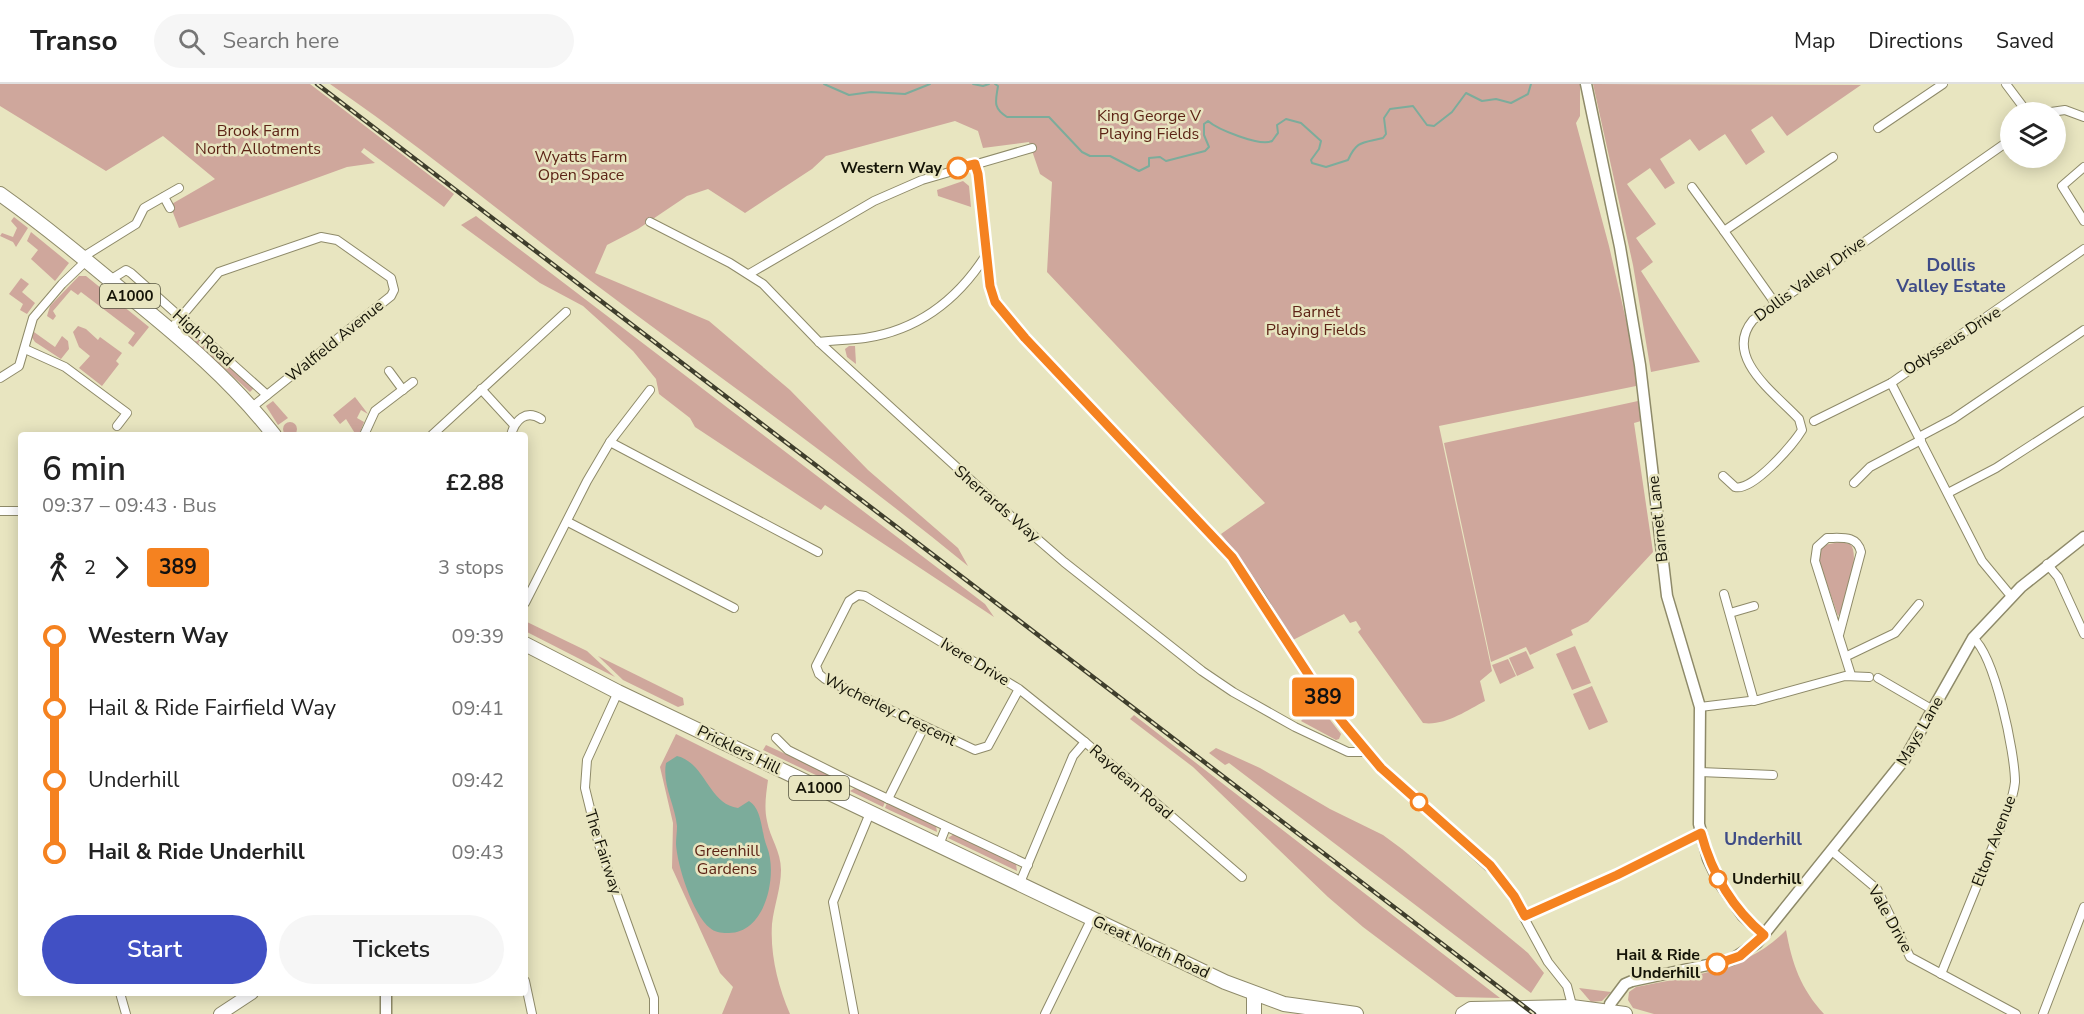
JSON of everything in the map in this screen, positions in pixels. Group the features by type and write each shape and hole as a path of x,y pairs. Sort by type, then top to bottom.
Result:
{"main road":[{"name":"High Road","path":"0,194 170,330 231,384 252,408"},
{"name":"A1000","path":"252,408 272,432"},
{"name":"Pricklers Hill","path":"528,646 618,692 1019,885"},
{"name":"Great North Road","path":"1019,885 1283,1009"},
{"path":"1254,994 1254,1014"},
{"path":"220,1014 247,996"},
{"name":"A1000","path":"1283,1009 1356,1014"},
{"path":"1463,1014 1471,1009 1616,1013"}],"street":[{"name":"Barnet Lane","path":"1586,84 1620,246 1639,356 1667,596 1700,707 1698,814 1701,833 1708,859 1719,882 1743,916 1764,935"},
{"path":"1878,128 1943,84"},
{"path":"2006,84 2019,102"},
{"path":"2066,110 2084,117"},
{"name":"Dollis Valley Drive","path":"1723,477 1735,488 1743,487 1774,465 1803,427 1799,419 1751,368 1743,353 1742,339 1748,325 1775,303 2000,147"},
{"path":"749,274 874,201 922,180 1032,148"},
{"path":"1724,231 1833,157"},
{"path":"975,164 984,214 990,286 1000,310 1232,557 1323,697 1367,752 1490,865 1514,896 1548,962 1567,986 1573,1011"},
{"path":"2084,167 2062,186 2084,221"},
{"path":"1692,187 1775,303"},
{"path":"0,378 19,366 33,318 84,259 135,224 144,208 179,188"},
{"path":"164,197 170,208"},
{"name":"Sherrards Way","path":"650,222 749,274 763,284 819,342 1030,533 1202,671 1233,692 1294,727 1348,752 1367,752"},
{"name":"Walfield Avenue","path":"170,330 219,272 321,237 337,240 392,278 394,290 391,296 252,408"},
{"name":"Odysseus Drive","path":"1814,422 1892,383 2084,249"},
{"path":"819,342 867,338 919,321 936,312 957,294 986,254"},
{"name":"High Road","path":"110,280 126,270 267,395"},
{"path":"435,432 566,312"},
{"path":"1854,483 1870,467 1953,419 2084,330"},
{"path":"25,349 65,368 127,413 117,426"},
{"path":"389,371 403,390"},
{"path":"365,432 375,411 414,382"},
{"path":"1892,383 1982,561 2011,596"},
{"path":"481,389 514,425"},
{"path":"528,597 587,481 610,442 650,390"},
{"path":"1948,493 2005,463 2084,411"},
{"path":"512,432 514,425 525,415 533,414 541,419"},
{"path":"610,442 818,552"},
{"path":"0,511 18,511"},
{"path":"568,522 734,608"},
{"name":"Mays Lane","path":"1764,935 1833,852 1904,760 1973,638 2011,596 2047,564 2084,537"},
{"path":"1839,635 1861,552 1858,544 1852,540 1827,538 1819,544 1814,556 1839,635 1847,656 1851,675"},
{"path":"2047,564 2058,577 2084,634"},
{"path":"1725,594 1754,701"},
{"name":"Ivere Drive","path":"858,595 868,597 1019,689 1085,742"},
{"name":"Wycherley Crescent","path":"858,595 849,601 817,661 817,671 825,679 971,749 981,750 988,746 1019,689"},
{"path":"1847,656 1895,633 1919,604"},
{"path":"1730,614 1754,606"},
{"name":"Elton Avenue","path":"1941,974 2008,809 2015,786 2008,730 1987,655 1973,638"},
{"path":"1700,707 1754,701 1851,675 1874,677 1932,710"},
{"name":"The Fairway","path":"618,692 587,760 585,788 599,845 654,998 654,1014"},
{"path":"888,799 924,727"},
{"path":"776,738 788,750 1028,865"},
{"name":"Raydean Road","path":"1019,885 1073,756 1085,742 1242,877"},
{"path":"1700,772 1773,775"},
{"path":"840,798 848,780"},
{"path":"854,1014 832,902 870,813"},
{"path":"939,845 946,827"},
{"path":"1525,916 1617,875 1701,833"},
{"name":"Vale Drive","path":"1833,852 1877,889 1910,957 2016,1014"},
{"path":"2043,1014 2084,907"},
{"path":"1045,1014 1091,920"},
{"path":"1616,1013 1610,1004 1625,984 1637,979 1731,960 1749,950 1764,935"},
{"path":"528,995 532,1014"},
{"path":"121,996 126,1014"},
{"path":"386,996 386,1014"}],"green space":[{"name":"Brook Farm North Allotments","path":"0,84 310,84 454,194 444,207 364,148 361,152 375,163 347,167 179,228 170,205 215,179 163,136 106,171 0,106"},
{"name":"Barnet Playing Fields","path":"330,84 1580,84 1580,116 1576,123 1609,246 1641,385 1439,426 1492,671 1480,681 1485,701 1447,720 1423,723 1358,632 1361,629 1356,621 1350,623 1344,614 1293,640 1250,572 1221,534 1265,503 1047,272 1052,182 1040,174 1029,142 983,148 978,131 955,121 826,156 812,169 745,213 708,189 687,196 638,229 607,245 595,273 709,321 790,390 868,470 958,548 968,566 828,457"},
{"path":"1593,84 1861,85 1787,136 1772,116 1751,130 1765,152 1746,165 1725,134 1699,151 1690,139 1660,159 1675,183 1665,189 1650,168 1627,184 1656,224 1636,238 1653,262 1641,271 1700,362 1651,372 1633,265"},
{"path":"963,181 969,186 971,207 938,196 937,190"},
{"path":"476,216 985,604 994,617 825,505 821,510 695,427 690,418 659,394 656,379 633,351 583,306 540,283 461,225"},
{"path":"14,217 28,228 16,247 13,242 0,236 2,233 13,237 17,228 11,221"},
{"path":"31,232 69,263 55,281 31,259 38,250 27,241"},
{"path":"79,276 86,276 149,327 133,347 128,343 135,333 81,292 78,295 71,290 53,311 56,316 53,320 47,316 50,306"},
{"path":"21,278 29,284 22,292 35,303 27,314 20,310 23,304 9,294"},
{"path":"183,323 254,388 250,392 182,330"},
{"path":"78,326 86,329 98,340 100,337 122,353 116,361 119,364 102,386 79,368 90,356 79,347 73,332"},
{"path":"34,332 55,347 62,336 68,341 69,349 61,359 35,342 31,336"},
{"path":"855,346 856,364 847,357 845,349"},
{"path":"355,397 368,414 361,410 357,418 364,422 360,432 354,432 346,419 340,424 333,415"},
{"path":"273,401 288,418 278,425 266,406"},
{"path":"1638,401 1641,421 1634,423 1653,552 1588,622 1571,630 1573,635 1530,655 1526,647 1491,662 1444,443"},
{"path":"287,423 293,423 296,426 296,432 284,432 284,426"},
{"path":"1840,542 1850,544 1854,558 1848,591 1838,616 1818,558 1820,549 1824,545"},
{"path":"528,622 587,651 615,677 528,633"},
{"path":"1575,646 1591,683 1572,690 1556,654"},
{"path":"1526,651 1534,668 1517,676 1509,658"},
{"path":"598,656 683,698 684,705 678,707 623,680"},
{"path":"1508,659 1516,676 1500,684 1492,665"},
{"path":"1592,686 1608,722 1589,730 1573,694"},
{"path":"1317,703 1341,734 1339,739 1336,740 1301,721"},
{"path":"1134,715 1500,998 1456,997 1363,927 1328,897 1193,767 1130,719"},
{"name":"Greenhill Gardens","path":"676,734 768,780 766,816 781,870 772,924 772,947 779,981 790,1014 722,1014 733,987 720,973 672,868 673,823 660,767"},
{"path":"766,745 838,778 839,786 763,750"},
{"path":"1216,748 1260,768 1330,809 1383,835 1402,849 1528,953 1544,973 1531,993 1229,763 1225,765 1209,753"},
{"path":"855,788 885,802 883,807 850,791"},
{"path":"887,803 936,826 937,832 885,808"},
{"path":"954,834 1016,864 1017,871 948,838"},
{"path":"1786,930 1791,954 1803,985 1824,1014 1654,1014 1633,1008 1628,1000 1629,992 1636,987 1716,970 1754,955"},
{"path":"1579,988 1611,992 1602,1001 1591,1002"}],"shaded area":[{"path":"677,756 687,760 695,767 713,792 728,805 738,808 749,801 757,810 770,859 769,887 760,914 740,931 725,933 712,929 704,922 687,889 677,853 676,818 665,771 666,763"}],"waterway":[{"path":"824,84 849,95 871,92 905,94 930,84"},
{"path":"973,84 983,86 989,84"},
{"path":"995,84 998,86 997,107 1002,114 1007,117 1049,117 1082,152 1090,156 1110,156 1139,171 1149,166 1149,158 1160,157 1166,161 1205,151 1209,147 1204,135 1204,124 1208,121 1239,136 1266,142 1272,141 1278,133 1277,125 1286,119 1301,123 1321,141 1319,149 1311,160 1312,163 1326,167 1348,160 1354,149 1361,143 1383,138 1386,134 1384,118 1390,109 1413,106 1427,125 1434,126 1452,112 1466,93 1482,101 1496,99 1511,103 1528,94 1531,84"}],"railway":[{"path":"317,84 1534,1014"}],"bus line":[{"name":"389","path":"958,168 975,164 978,174 990,286 995,302 1025,338 1232,557 1259,594 1323,697 1374,760 1490,865 1504,881 1525,916 1617,875 1701,833 1708,859 1719,882 1743,916 1764,935 1740,956 1717,964"}],"place":[{"name":"Western Way","path":"958,168"},
{"name":"Underhill","path":"1718,879"},
{"name":"Hail & Ride Underhill","path":"1717,964"}],"district":[{"name":"Dollis Valley Estate","path":"1951,276"},
{"name":"Underhill","path":"1763,839"}],"park label":[{"name":"King George V Playing Fields","path":"1149,125"},
{"name":"Wyatts Farm Open Space","path":"581,166"}]}
